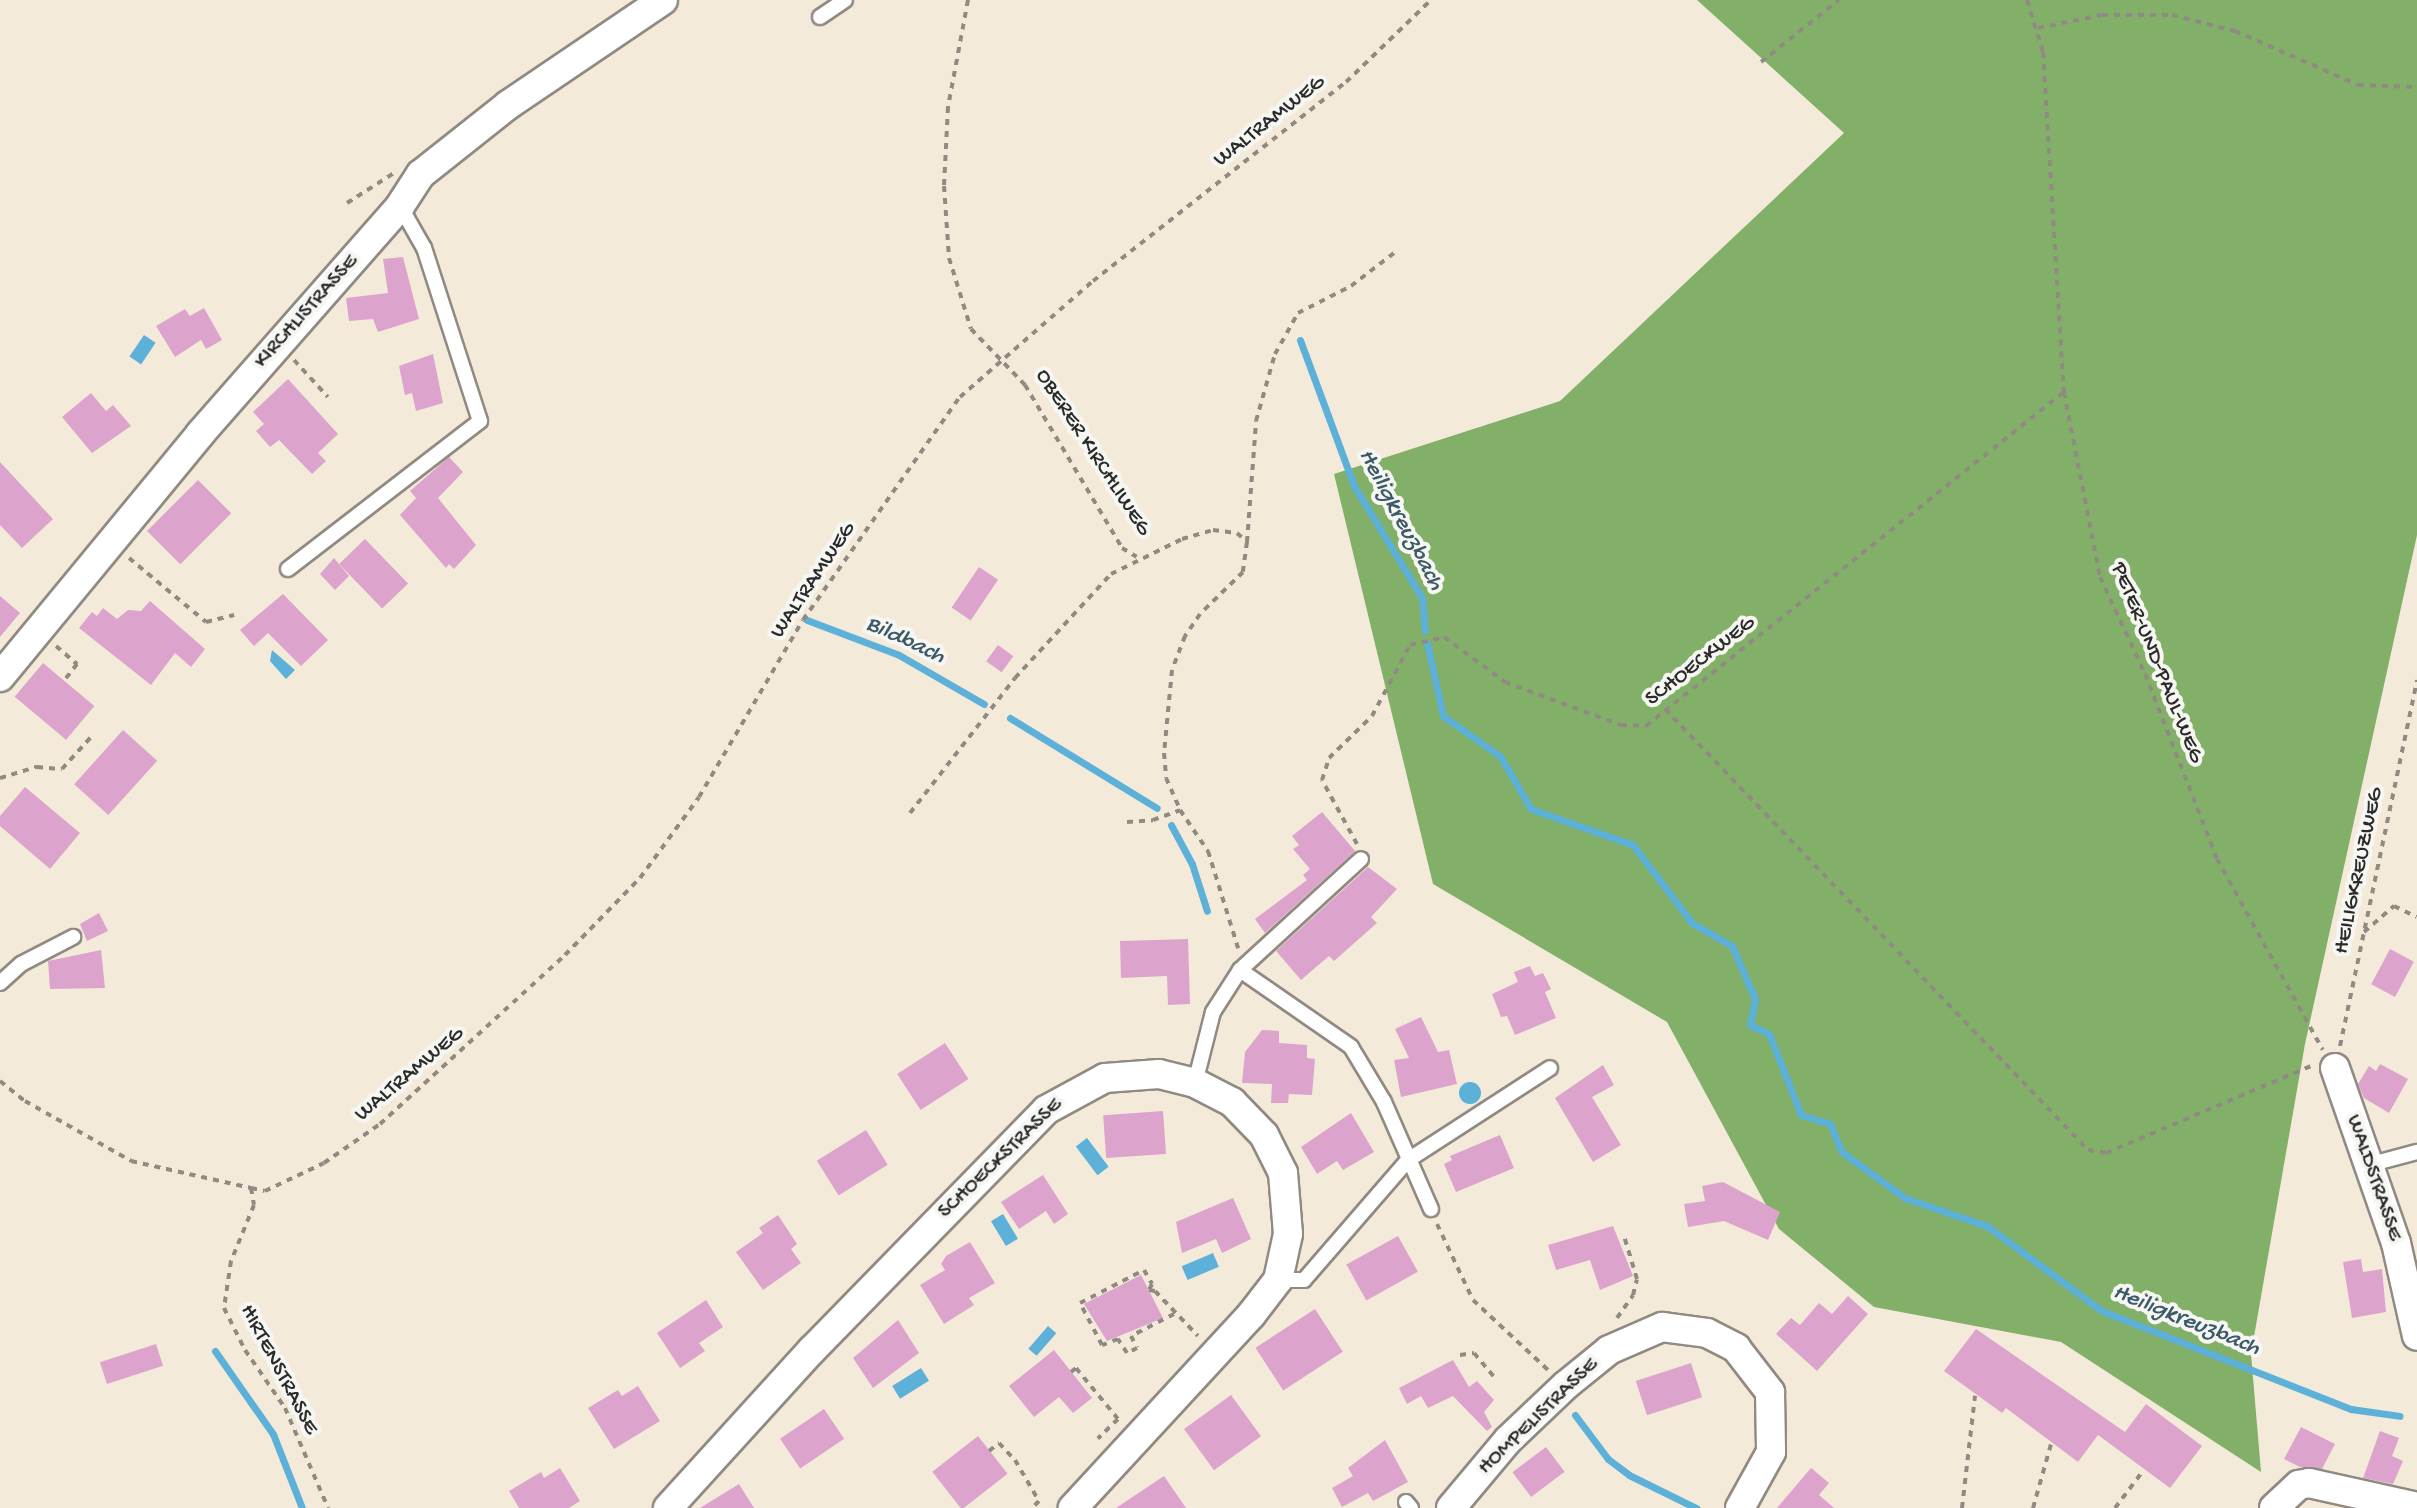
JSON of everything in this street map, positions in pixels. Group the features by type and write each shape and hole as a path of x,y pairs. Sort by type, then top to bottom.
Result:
{"street":[{"name":"KIRCHLISTRASSE","path":"0,677 109,542 278,343 400,206 421,174 508,105 663,0"},
{"name":"WALDSTRASSE","path":"2332,1064 2396,1243 2417,1336"},
{"name":"SCHOECKSTRASSE","path":"668,1508 812,1350 1046,1110 1074,1090 1132,1073 1195,1083 1232,1102 1264,1135 1283,1173 1288,1234 1278,1280 1073,1508"},
{"name":"HOMPELISTRASSE","path":"1451,1508 1508,1440 1566,1385 1609,1350 1662,1327 1707,1333 1736,1348 1770,1392 1771,1452 1740,1508"},
{"path":"2274,1508 2299,1485 2309,1483 2417,1507"}],"lane":[{"path":"820,17 845,0"},
{"path":"288,569 480,421 424,248 400,206"},
{"path":"1195,1083 1213,1012 1240,970 1361,859"},
{"path":"0,983 21,964 73,937"},
{"path":"1240,970 1351,1047 1369,1074 1431,1209"},
{"path":"1278,1280 1304,1280 1408,1160 1550,1068"},
{"path":"2368,1165 2417,1152"}],"path":[{"name":"OBERER KIRCHLIWEG","path":"968,0 948,107 944,186 949,258 971,329 1025,385 1122,548 1137,557 1213,530 1237,533 1247,542"},
{"name":"WALTRAMWEG","path":"251,1188 265,1191 324,1163 380,1124 475,1042 640,878 751,716 803,620 960,397 1093,281 1346,82 1431,0"},
{"path":"1761,62 1839,0"},
{"name":"PETER-UND-PAUL-WEG","path":"2027,0 2037,28 2064,392 2100,577 2145,674 2217,859 2332,1064"},
{"path":"2037,28 2102,15 2172,15 2235,31 2358,85 2417,87"},
{"path":"347,203 388,172 421,174"},
{"path":"1240,970 1208,851 1180,810 1166,778 1164,753 1172,670 1185,636 1200,614 1243,572 1256,421 1275,354 1298,313 1351,286 1398,250"},
{"path":"278,343 328,397"},
{"name":"SCHOECKWEG","path":"1361,859 1357,840 1332,806 1322,780 1329,758 1372,716 1410,645 1444,637 1505,682 1621,725 1646,726 2064,392"},
{"path":"109,542 206,622 234,615"},
{"path":"910,813 1042,648 1111,574 1137,557"},
{"path":"38,630 77,664 66,678"},
{"name":"HEILIGKREUZWEG","path":"2332,1064 2417,680"},
{"path":"1665,709 2088,1150 2106,1153 2332,1064"},
{"path":"0,778 37,767 62,769 91,737"},
{"path":"1127,822 1153,820 1180,810"},
{"path":"2363,934 2388,908 2415,915"},
{"path":"0,1081 25,1101 131,1161 251,1188"},
{"name":"HIRTENSTRASSE","path":"251,1188 254,1205 231,1261 224,1308 245,1350 285,1408 328,1508"},
{"path":"1431,1209 1473,1300 1556,1377"},
{"path":"1606,1325 1626,1308 1637,1279 1624,1236"},
{"path":"1174,1314 1131,1336 1137,1348 1127,1353 1118,1339 1102,1345 1080,1303 1144,1270 1152,1284 1149,1290 1198,1336 1190,1344"},
{"path":"1460,1355 1474,1353 1497,1380"},
{"path":"1071,1372 1076,1368 1118,1419 1098,1438"},
{"path":"1962,1508 1975,1396"},
{"path":"989,1451 999,1443 1015,1460 1039,1501 1032,1508"},
{"path":"2033,1508 2051,1444"},
{"path":"2115,1508 2143,1471"}],"green space":[{"path":"1697,0 2417,0 2417,535 2305,1044 2251,1354 2261,1472 2061,1342 1874,1307 1779,1229 1667,1022 1433,884 1334,474 1560,401 1844,133"}],"water":[{"path":"144,335 156,343 141,364 129,357"},
{"path":"272,650 295,670 286,679 270,661"},
{"path":"1470,1082 1478,1085 1481,1093 1478,1101 1470,1104 1462,1101 1459,1093 1462,1085"},
{"path":"1087,1138 1109,1167 1097,1175 1076,1146"},
{"path":"1003,1214 1018,1239 1006,1246 991,1221"},
{"path":"1213,1253 1219,1267 1188,1280 1182,1266"},
{"path":"1048,1326 1056,1333 1037,1356 1028,1349"},
{"path":"921,1368 929,1381 900,1399 892,1386"}],"building":[{"path":"403,257 419,319 378,332 373,319 349,321 346,298 388,293 383,259"},
{"path":"204,308 222,340 206,349 201,340 175,357 156,326 185,309 190,316"},
{"path":"433,354 443,403 416,411 412,393 405,395 399,366"},
{"path":"288,379 338,434 318,453 326,461 312,474 279,440 270,447 256,431 264,424 253,412"},
{"path":"91,393 106,411 113,405 131,426 92,453 62,417"},
{"path":"449,457 463,472 438,498 476,545 454,569 449,564 446,568 400,515 416,498 410,491"},
{"path":"0,462 53,519 22,548 0,525"},
{"path":"198,480 231,513 180,564 147,531"},
{"path":"365,539 408,584 382,609 339,564"},
{"path":"334,558 349,576 335,590 320,574"},
{"path":"979,567 998,580 971,620 952,608"},
{"path":"283,594 328,640 301,666 268,633 254,646 240,630"},
{"path":"0,596 20,613 0,637"},
{"path":"150,601 205,649 191,667 175,653 151,685 79,628 92,612 97,616 103,608 117,619 128,610 141,611"},
{"path":"998,645 1013,656 1002,672 986,661"},
{"path":"43,663 94,706 66,740 15,697"},
{"path":"123,730 157,761 108,815 74,784"},
{"path":"25,787 80,833 50,869 0,826 0,816"},
{"path":"1322,812 1355,851 1265,933 1255,919 1307,880 1303,875 1310,869 1293,849 1299,845 1292,836"},
{"path":"1368,867 1397,889 1371,917 1377,923 1334,961 1329,956 1301,980 1276,951"},
{"path":"99,913 108,931 87,941 80,924"},
{"path":"1188,939 1190,1004 1168,1005 1167,976 1121,978 1120,941"},
{"path":"2390,949 2414,962 2395,997 2371,984"},
{"path":"101,950 105,988 50,989 48,961"},
{"path":"1530,966 1535,976 1543,973 1551,989 1545,992 1556,1018 1515,1035 1507,1016 1501,1017 1492,994 1518,982 1514,972"},
{"path":"1421,1017 1438,1052 1449,1050 1457,1084 1401,1097 1394,1060 1409,1058 1395,1029"},
{"path":"1262,1030 1279,1031 1279,1043 1307,1045 1307,1058 1315,1059 1312,1095 1289,1094 1288,1103 1271,1103 1272,1084 1242,1083 1245,1052"},
{"path":"945,1043 968,1079 921,1110 897,1074"},
{"path":"2380,1064 2408,1079 2389,1113 2364,1098 2358,1084 2369,1066 2376,1071"},
{"path":"1603,1065 1614,1085 1592,1097 1621,1145 1593,1162 1555,1098"},
{"path":"1163,1111 1166,1154 1106,1158 1103,1115"},
{"path":"1351,1113 1374,1152 1343,1170 1337,1161 1317,1174 1301,1147"},
{"path":"866,1130 888,1165 839,1196 817,1161"},
{"path":"1500,1135 1514,1168 1456,1192 1444,1164 1452,1160 1450,1156"},
{"path":"1043,1175 1068,1214 1054,1224 1046,1211 1019,1229 1001,1202"},
{"path":"1723,1182 1780,1212 1768,1240 1724,1221 1688,1227 1684,1204 1705,1201 1702,1186"},
{"path":"1233,1198 1251,1239 1222,1253 1216,1239 1182,1253 1176,1222"},
{"path":"778,1215 797,1244 791,1249 801,1263 763,1290 736,1252 763,1233 759,1228"},
{"path":"1613,1226 1633,1276 1600,1290 1590,1260 1556,1270 1548,1245"},
{"path":"1398,1236 1418,1272 1366,1300 1346,1265"},
{"path":"970,1242 995,1283 969,1298 974,1305 944,1324 920,1285 945,1270 941,1264 946,1256"},
{"path":"2361,1259 2363,1272 2382,1269 2386,1312 2352,1318 2343,1262"},
{"path":"1141,1275 1163,1318 1107,1341 1084,1304"},
{"path":"1848,1296 1868,1314 1817,1371 1776,1334 1791,1318 1800,1325 1819,1303 1832,1314"},
{"path":"706,1300 723,1327 699,1343 705,1351 680,1368 657,1333"},
{"path":"1315,1309 1343,1352 1283,1390 1255,1348"},
{"path":"898,1320 919,1353 873,1388 853,1358"},
{"path":"1976,1329 2125,1432 2146,1404 2202,1446 2170,1488 2098,1435 2078,1462 2006,1408 2002,1413 1944,1371"},
{"path":"156,1344 163,1366 107,1384 100,1362"},
{"path":"1054,1350 1092,1398 1073,1413 1059,1397 1034,1417 1009,1386"},
{"path":"1453,1360 1469,1387 1477,1381 1494,1400 1484,1412 1492,1427 1487,1431 1453,1396 1428,1408 1421,1396 1407,1404 1399,1388"},
{"path":"1691,1363 1702,1397 1647,1415 1636,1381"},
{"path":"638,1386 660,1421 614,1449 588,1408 618,1390 622,1396"},
{"path":"1231,1395 1261,1436 1214,1470 1184,1429"},
{"path":"824,1409 844,1439 800,1468 780,1439"},
{"path":"2301,1427 2335,1444 2322,1469 2300,1467 2284,1459"},
{"path":"2380,1431 2399,1438 2392,1456 2403,1461 2393,1484 2363,1478"},
{"path":"978,1436 1008,1474 961,1508 932,1472"},
{"path":"1385,1440 1408,1482 1373,1501 1368,1493 1342,1507 1332,1488 1353,1476 1348,1468"},
{"path":"1546,1447 1565,1472 1531,1497 1512,1472"},
{"path":"560,1468 580,1501 569,1508 519,1508 509,1491 541,1472 544,1478"},
{"path":"1811,1468 1829,1483 1819,1495 1834,1508 1777,1508"},
{"path":"1164,1476 1186,1508 1116,1508"},
{"path":"739,1484 754,1508 700,1508"}],"waterway":[{"name":"Heiligkreuzbach","path":"1300,340 1354,486 1422,598 1425,631"},
{"name":"Bildbach","path":"807,620 899,655 984,704"},
{"name":"Heiligkreuzbach","path":"1427,643 1443,716 1500,756 1531,809 1633,845 1692,923 1732,946 1755,999 1750,1025 1769,1034 1801,1115 1830,1124 1842,1152 1905,1198 1987,1226 2102,1311 2351,1409 2400,1416"},
{"name":"Bildbach","path":"1010,718 1157,808"},
{"name":"Bildbach","path":"1171,825 1192,864 1207,911"},
{"path":"215,1351 273,1434 302,1508"},
{"name":"Bildbach","path":"1575,1415 1608,1459 1629,1475 1696,1508"}]}
